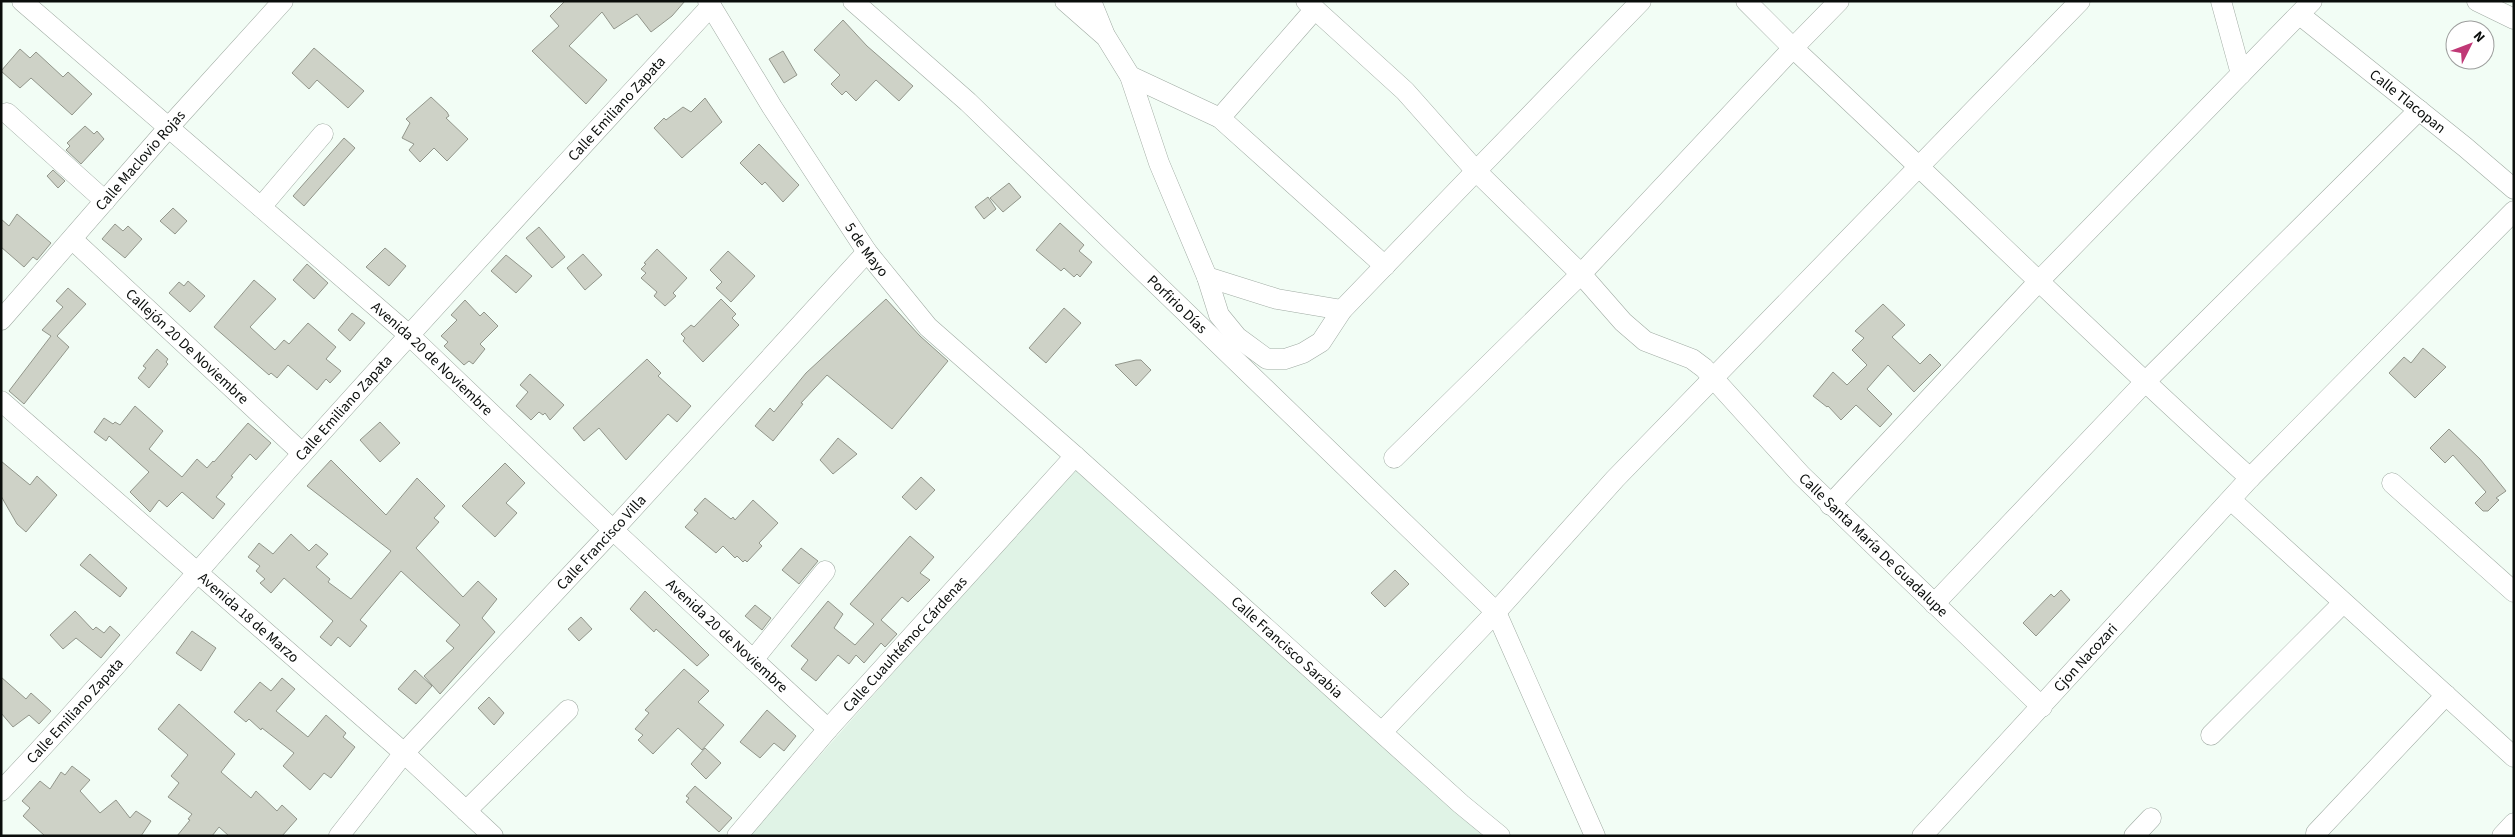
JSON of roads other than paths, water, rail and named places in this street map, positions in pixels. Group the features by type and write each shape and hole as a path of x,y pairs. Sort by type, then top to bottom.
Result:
{"street":[{"name":"Avenida 20 de Noviembre","path":"22,1 409,335 613,530 828,729"},
{"name":"Calle Maclovio Rojas","path":"1,320 73,240 169,127 283,1"},
{"name":"Porfirio Días","path":"854,1 968,102 1496,612"},
{"path":"1065,1 1106,37"},
{"path":"1091,1 1106,37 1130,76 1158,163 1207,277 1219,315 1237,337 1268,359 1285,360 1303,353 1321,342 1342,310 1385,266 1471,166 1642,1"},
{"path":"1746,1 2144,383 2250,478"},
{"path":"1394,458 1581,274 1839,1"},
{"path":"1382,732 1496,612 1615,479 1711,378 1921,167 2080,1"},
{"path":"2221,1 2241,74"},
{"path":"2477,1 2514,19"},
{"name":"5 de Mayo","path":"710,4 772,107 867,252 928,327 1075,456"},
{"name":"Calle Emiliano Zapata","path":"1,792 72,718 197,571 302,453 710,4"},
{"path":"1220,118 1311,5 1405,91 1471,166"},
{"path":"1830,505 2039,281 2306,8"},
{"name":"Calle Tlacopan","path":"2306,8 2419,110 2514,189"},
{"path":"1130,76 1220,118 1385,266"},
{"path":"1934,604 2144,383 2419,110"},
{"path":"7,113 105,201"},
{"path":"261,207 323,134"},
{"name":"Calle Santa María De Guadalupe","path":"1471,166 1581,274 1623,322 1645,341 1692,360 1704,368 1711,378 1830,505 2042,707"},
{"name":"Cjon Nacozari","path":"1922,836 2250,478 2514,211"},
{"name":"Callejón 20 De Noviembre","path":"73,240 302,453"},
{"name":"Calle Francisco Villa","path":"339,836 404,753 613,530 867,252"},
{"path":"1207,277 1277,300 1342,310"},
{"name":"Avenida 18 de Marzo","path":"1,401 404,753 493,836"},
{"name":"Calle Cuauhtémoc Cárdenas","path":"737,836 828,729 1075,456"},
{"name":"Calle Francisco Sarabia","path":"1075,456 1500,836"},
{"path":"2392,483 2514,592"},
{"path":"2231,500 2514,757"},
{"path":"753,660 826,570"},
{"path":"2211,735 2343,603"},
{"path":"1496,612 1595,836"},
{"path":"2316,833 2446,695"},
{"path":"466,811 568,710"},
{"path":"2134,836 2151,818"},
{"path":"2502,836 2514,824"}]}
